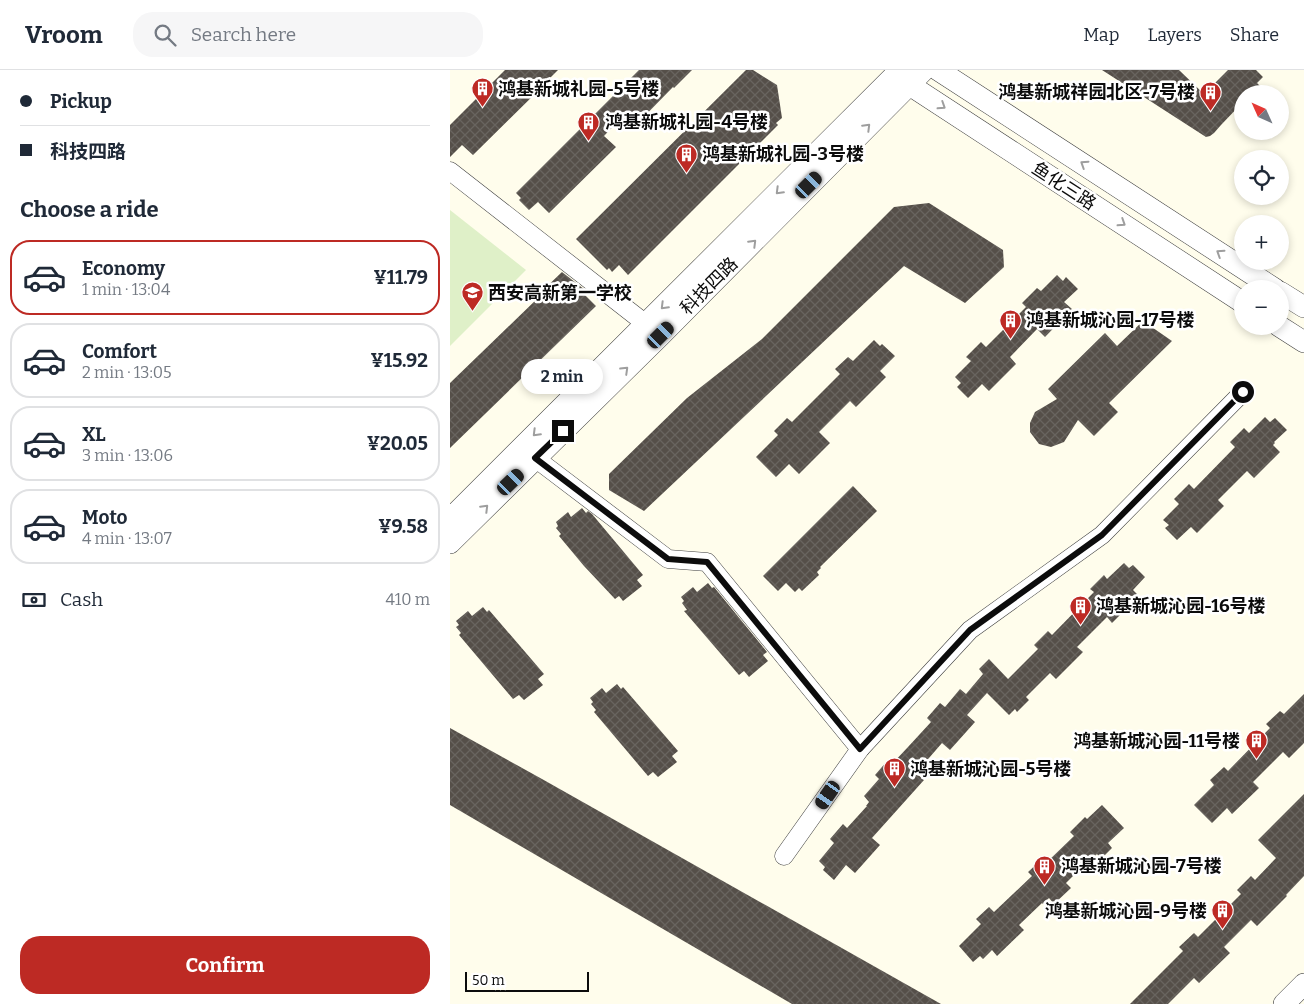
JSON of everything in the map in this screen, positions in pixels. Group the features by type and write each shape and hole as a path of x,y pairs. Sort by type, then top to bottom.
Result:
{"street":[{"name":"鱼化三路","path":"938,70 1261,280"},
{"name":"鱼化三路","path":"903,74 1234,297"},
{"name":"科技四路","path":"450,520 646,324 903,74"},
{"name":"科技四路","path":"450,543 661,335 903,74"},
{"path":"450,171 646,324"},
{"path":"1289,298 1304,307"},
{"path":"1289,332 1304,342"},
{"path":"784,856 860,749 970,630 1102,535 1243,392"},
{"path":"535,458 668,559 707,562 860,749"},
{"path":"1284,1004 1304,984"}],"green space":[{"name":"西安高新第一学校","path":"450,210 526,270 450,346"}],"building":[{"name":"鸿基新城礼园-5号楼","path":"505,70 558,70 473,155 462,145 450,157 450,125"},
{"name":"鸿基新城礼园-4号楼","path":"639,70 692,70 632,129 621,118 604,136 616,147 549,213 538,202 529,210 519,200 521,198 516,193"},
{"name":"鸿基新城礼园-3号楼","path":"746,70 753,70 777,85 782,118 776,123 778,125 628,275 619,265 612,272 609,268 607,270 576,239"},
{"path":"1102,70 1179,70 1204,94 1228,70 1256,70 1263,77 1257,83 1259,85 1234,85 1234,112 1214,133 1206,137"},
{"path":"929,203 1003,250 1004,267 965,303 904,266 644,511 609,490 609,474 687,398 762,339 894,207"},
{"path":"562,272 585,290 582,292 596,306 450,448 450,383 539,297 538,295"},
{"name":"鸿基新城沁园-17号楼","path":"1057,275 1063,281 1066,277 1078,289 1064,302 1072,309 1045,337 1037,329 1010,357 1016,364 989,391 982,384 968,398 957,387 961,383 955,377 971,361 966,357 981,342 986,347 1026,307 1022,303 1037,288 1041,291"},
{"path":"1143,321 1172,341 1109,403 1118,412 1094,436 1078,420 1064,442 1051,447 1039,444 1030,432 1030,423 1035,412 1057,399 1048,389 1105,333 1117,346"},
{"path":"874,340 880,346 882,344 895,356 880,371 886,377 856,407 850,401 819,432 830,443 799,474 789,464 776,477 756,457 778,435 774,431 787,418 792,422 840,374 835,369 848,357 853,361"},
{"path":"1265,417 1270,422 1275,418 1287,430 1273,445 1280,452 1254,478 1247,471 1218,500 1224,506 1197,533 1191,527 1177,540 1165,528 1169,525 1163,520 1179,504 1174,499 1189,484 1194,489 1235,447 1230,442 1244,428 1249,433"},
{"path":"853,486 877,511 820,567 817,572 819,575 802,591 799,588 795,592 786,583 778,591 763,576"},
{"path":"582,508 586,513 588,511 592,514 643,575 637,580 642,586 623,601 619,596 615,599 559,536 561,534 556,528 558,526 556,522 568,512 571,517"},
{"path":"1124,563 1129,568 1133,565 1145,577 1133,590 1139,596 1112,623 1107,617 1077,647 1083,652 1056,679 1050,673 1026,697 1029,700 1017,712 1015,709 1009,715 987,693 967,715 975,722 950,750 942,743 916,773 924,780 872,838 880,845 855,873 846,865 834,880 823,870 825,867 819,861 834,843 830,839 843,824 847,828 867,806 869,802 864,796 879,779 875,775 888,760 892,764 931,722 927,718 940,703 945,707 960,689 966,694 983,674 979,669 989,659 1008,679 1038,649 1034,645 1048,631 1052,635 1094,592 1090,589 1104,575 1107,579"},
{"path":"708,583 712,588 714,587 767,652 763,655 768,661 749,677 744,671 739,675 684,611 687,610 682,603 684,601 681,597 693,587 697,592"},
{"path":"483,607 487,612 489,610 544,674 538,679 543,685 524,700 519,695 513,699 459,635 461,633 456,627 459,625 456,621 468,611 472,616"},
{"path":"617,684 621,689 623,687 678,751 672,756 677,762 658,777 653,772 648,776 594,712 596,710 591,704 593,702 590,698 602,688 606,693"},
{"name":"鸿基新城沁园-11号楼","path":"1304,694 1304,743 1289,758 1283,752 1253,782 1259,788 1232,814 1227,808 1212,823 1194,805 1214,785 1210,780 1224,767 1228,771 1270,728 1266,724 1280,711 1284,714"},
{"path":"450,728 941,1004 792,1004 450,805"},
{"name":"鸿基新城沁园-9号楼","path":"1304,794 1304,876 1257,926 1251,920 1224,947 1230,953 1199,983 1194,978 1168,1004 1130,1004 1183,951 1179,947 1194,933 1198,937 1241,894 1237,890 1251,876 1255,880 1276,858 1258,840"},
{"name":"鸿基新城沁园-7号楼","path":"1102,805 1124,828 1108,843 1112,848 1101,859 1097,854 1074,875 1066,883 1071,888 1054,904 1049,898 1042,903 1019,925 1024,930 997,956 992,950 983,959 980,956 973,962 959,946 981,924 976,919 989,907 994,912 1032,876 1028,872 1041,860 1045,864 1074,836 1070,832 1085,817 1087,819"}],"place":[{"name":"鸿基新城礼园-5号楼","path":"482,108"},
{"name":"鸿基新城祥园北区-7号楼","path":"1211,111"},
{"name":"鸿基新城礼园-4号楼","path":"589,141"},
{"name":"鸿基新城礼园-3号楼","path":"686,173"},
{"name":"西安高新第一学校","path":"472,312"},
{"name":"鸿基新城沁园-17号楼","path":"1010,339"},
{"name":"鸿基新城沁园-16号楼","path":"1080,625"},
{"name":"鸿基新城沁园-11号楼","path":"1256,760"},
{"name":"鸿基新城沁园-5号楼","path":"894,788"},
{"name":"鸿基新城沁园-7号楼","path":"1045,885"},
{"name":"鸿基新城沁园-9号楼","path":"1223,930"}],"route":[{"path":"563,431 535,458 668,559 707,562 860,749 970,630 1102,535 1243,392"}]}
